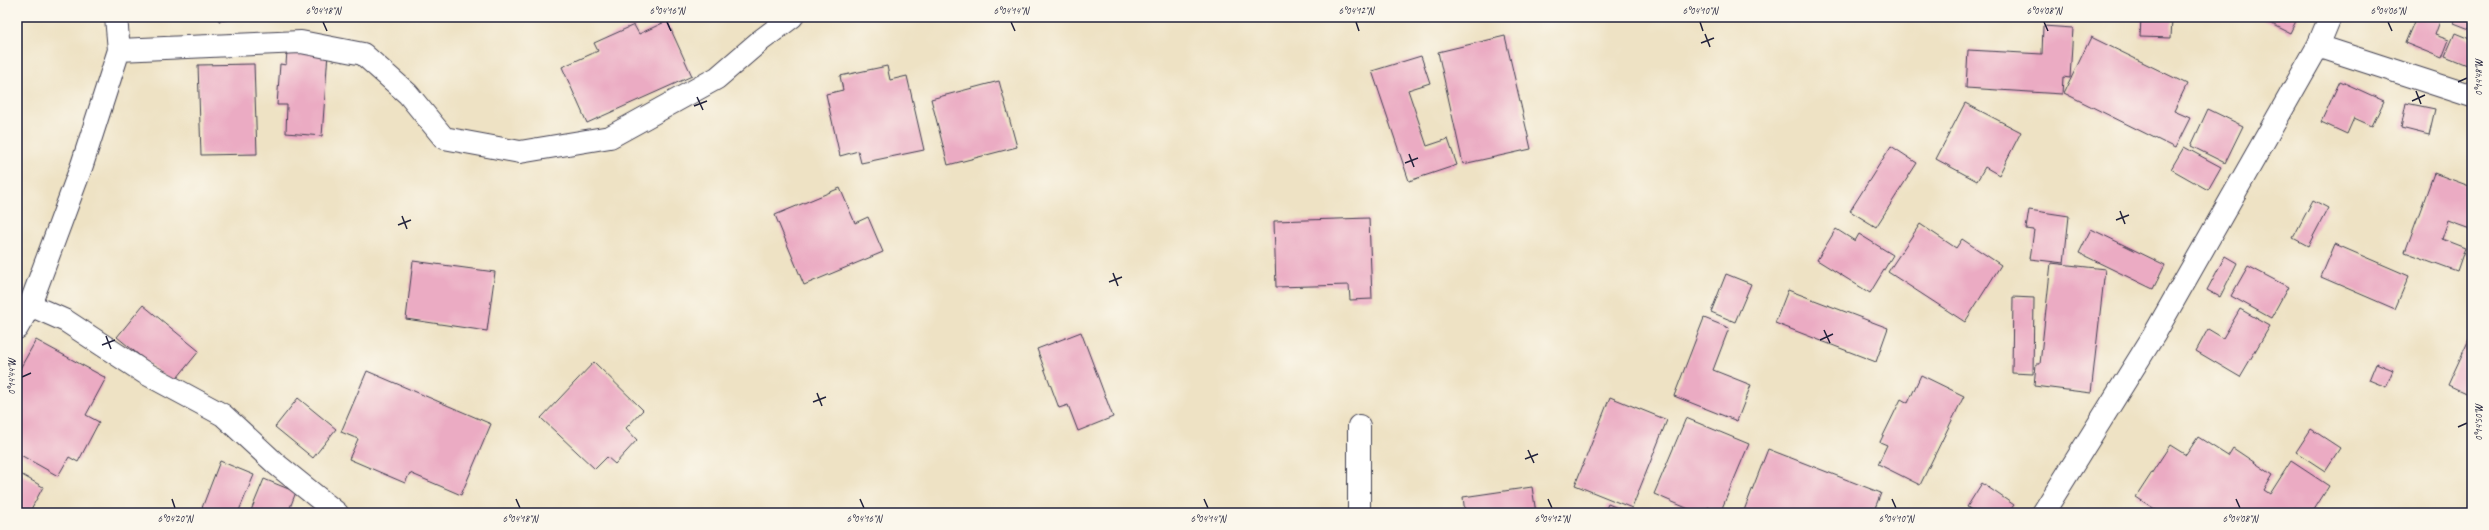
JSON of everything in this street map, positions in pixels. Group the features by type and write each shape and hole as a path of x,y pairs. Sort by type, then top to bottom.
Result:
{"street":[{"path":"17,328 30,305 82,165 118,50 116,17"},
{"path":"118,50 301,42 363,54 408,94 444,138 520,152 610,137 717,78 760,41 792,17"},
{"path":"2043,513 2154,335 2318,46 2330,17"},
{"path":"2318,46 2472,96"},
{"path":"30,305 66,321 145,373 223,415 276,464 337,513"},
{"path":"1359,426 1359,513"}],"building":[{"path":"218,17 237,17 237,18 219,21"},
{"path":"2141,17 2172,19 2171,38 2140,37"},
{"path":"2264,17 2298,17 2290,33 2262,19"},
{"path":"2416,17 2430,17 2440,21 2435,35 2449,40 2442,58 2405,43"},
{"path":"2456,17 2472,19 2472,30 2454,23"},
{"path":"667,21 692,76 587,123 562,67 598,51 594,43 634,25 639,34"},
{"path":"2043,26 2073,28 2070,78 2063,77 2062,94 1966,88 1968,50 2042,54"},
{"path":"2455,33 2472,40 2472,67 2445,56"},
{"path":"1505,36 1531,149 1463,164 1438,52"},
{"path":"2091,37 2187,84 2174,111 2190,118 2175,148 2064,93"},
{"path":"287,50 328,53 322,136 286,133 287,105 277,105 280,64 286,65"},
{"path":"1421,56 1430,83 1408,90 1427,146 1448,139 1457,165 1409,181 1372,71"},
{"path":"254,64 257,154 201,155 198,65"},
{"path":"887,66 890,80 907,76 924,150 861,163 858,151 840,156 826,94 843,90 840,76"},
{"path":"999,81 1017,147 948,165 931,99"},
{"path":"2340,81 2384,101 2372,126 2354,118 2347,134 2321,122"},
{"path":"1965,103 2021,132 1999,175 1985,167 1977,181 1936,159"},
{"path":"2406,103 2435,109 2429,135 2401,128"},
{"path":"2208,109 2243,126 2225,163 2191,146"},
{"path":"1891,146 1917,163 1876,227 1850,211"},
{"path":"2184,147 2221,167 2208,190 2171,169"},
{"path":"2434,173 2472,187 2470,229 2448,221 2442,239 2465,248 2457,271 2405,252"},
{"path":"840,188 855,223 868,217 883,252 804,285 775,215"},
{"path":"2313,200 2328,208 2308,246 2293,238"},
{"path":"2029,210 2069,216 2064,263 2030,259 2034,230 2026,229"},
{"path":"1369,218 1372,299 1350,300 1349,285 1276,287 1274,221"},
{"path":"1920,224 1956,248 1962,239 2001,265 1965,322 1888,272"},
{"path":"1836,229 1855,241 1859,234 1893,255 1870,293 1817,260"},
{"path":"2091,229 2165,265 2153,289 2079,253"},
{"path":"2335,244 2409,276 2395,309 2321,277"},
{"path":"2225,256 2237,263 2220,297 2207,290"},
{"path":"413,261 495,272 487,331 406,319"},
{"path":"2051,263 2105,269 2091,393 2034,386 2036,364 2040,364"},
{"path":"2248,266 2288,287 2271,318 2231,296"},
{"path":"1726,274 1751,284 1735,322 1711,312"},
{"path":"1788,290 1888,328 1876,362 1775,323"},
{"path":"2013,297 2034,298 2033,374 2012,373"},
{"path":"143,305 199,351 173,383 117,337"},
{"path":"2240,309 2270,326 2240,377 2196,351 2208,329 2223,338"},
{"path":"1704,318 1729,328 1713,370 1751,385 1737,421 1674,396"},
{"path":"1081,332 1113,417 1078,431 1068,405 1059,408 1037,349"},
{"path":"2472,333 2472,396 2448,385"},
{"path":"36,340 106,378 86,415 99,422 78,462 69,457 58,476 17,453 17,374"},
{"path":"594,362 643,410 626,428 637,440 615,464 607,457 595,469 541,418"},
{"path":"2376,363 2393,370 2386,387 2369,380"},
{"path":"367,371 491,424 461,495 410,473 405,483 349,459 358,439 341,432"},
{"path":"1921,375 1964,396 1920,485 1878,464 1887,445 1880,442 1901,399 1908,403"},
{"path":"1610,397 1667,420 1632,508 1575,485"},
{"path":"298,398 336,429 313,458 275,427"},
{"path":"1686,418 1749,444 1720,513 1708,507 1705,513 1698,513 1654,494"},
{"path":"2311,429 2340,448 2325,471 2296,452"},
{"path":"2198,437 2228,456 2233,448 2273,475 2264,490 2270,494 2291,461 2329,486 2312,513 2161,513 2136,497 2170,445 2186,455"},
{"path":"1768,449 1881,493 1873,513 1743,513"},
{"path":"220,461 254,475 238,513 200,513"},
{"path":"17,472 43,487 29,513 17,513"},
{"path":"264,479 296,492 288,513 250,513"},
{"path":"1982,483 2014,505 2008,513 1977,513 1967,507"},
{"path":"1532,487 1536,513 1465,513 1463,497"},
{"path":"1608,504 1630,513 1604,513"}]}
